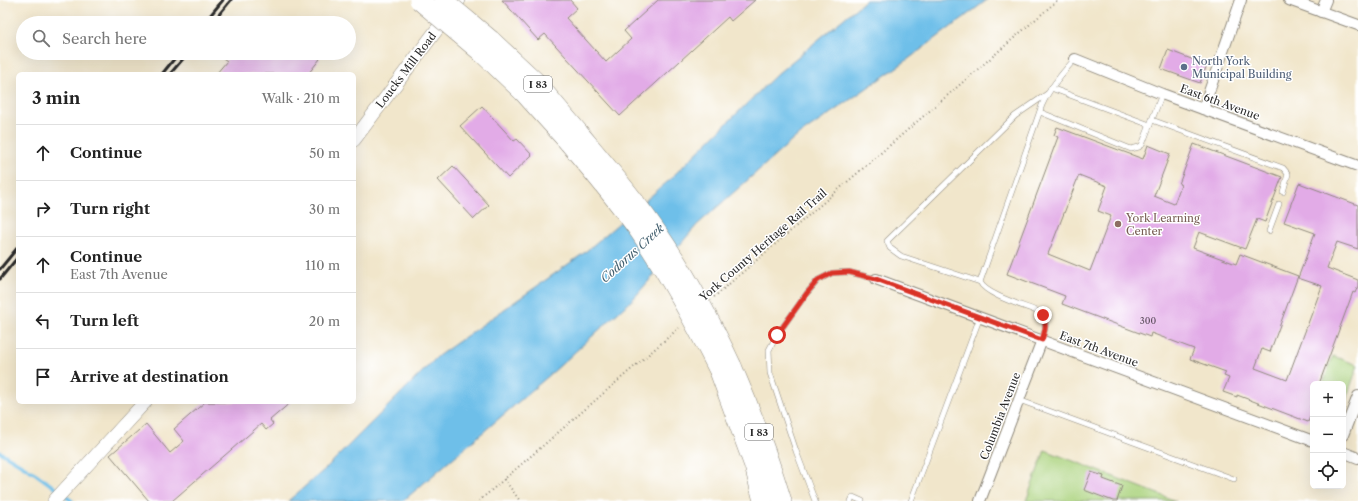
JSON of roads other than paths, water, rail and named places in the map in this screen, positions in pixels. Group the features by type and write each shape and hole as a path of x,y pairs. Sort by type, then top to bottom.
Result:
{"highway":[{"name":"I 83","path":"419,0 535,81 574,138 628,192 676,260 714,329 763,501"},
{"name":"I 83","path":"443,0 486,46"},
{"name":"I 83","path":"725,368 761,437 782,501"}],"street":[{"name":"Loucks Mill Road","path":"356,137 459,0"},
{"path":"1203,109 1241,0"},
{"path":"1289,0 1358,25"},
{"path":"1321,12 1326,0"},
{"name":"East 6th Avenue","path":"1075,59 1162,94 1358,166"},
{"name":"East 7th Avenue","path":"876,279 1310,440"},
{"name":"Columbia Avenue","path":"980,501 1042,340"},
{"path":"1346,427 1358,396"},
{"path":"54,501 143,404"},
{"path":"1346,453 1358,458"}],"lane":[{"path":"1042,340 1046,323 1043,315 1039,312 990,292 983,287 980,282 901,256 890,248 887,241 1014,116 1047,93 1075,59"},
{"path":"1051,88 1283,168 1288,174 1283,192"},
{"path":"980,282 1047,93"},
{"path":"1040,112 1131,149 1139,148 1142,145 1162,94"},
{"path":"1269,231 1278,204"},
{"path":"815,501 796,451 770,373 769,350 777,335 818,280 832,273 849,272 876,279"},
{"path":"911,501 980,317"},
{"path":"1019,400 1234,480"},
{"path":"852,501 853,497 862,501"}],"water":[{"name":"Codorus Creek","path":"866,0 987,0 903,63 795,138 697,225 634,298 552,373 403,501 288,501 324,470 438,356 584,253 666,183 777,74"}],"waterway":[{"path":"0,452 36,474 59,491"},
{"path":"64,495 72,501"}],"railway":[{"path":"210,16 223,0"},
{"path":"218,16 231,0"},
{"path":"164,72 173,60"},
{"path":"172,72 182,60"},
{"path":"0,269 16,249"},
{"path":"0,279 16,259"}],"place":[{"name":"North York Municipal Building","path":"1184,67"},
{"name":"York Learning Center","path":"1118,224"}]}
